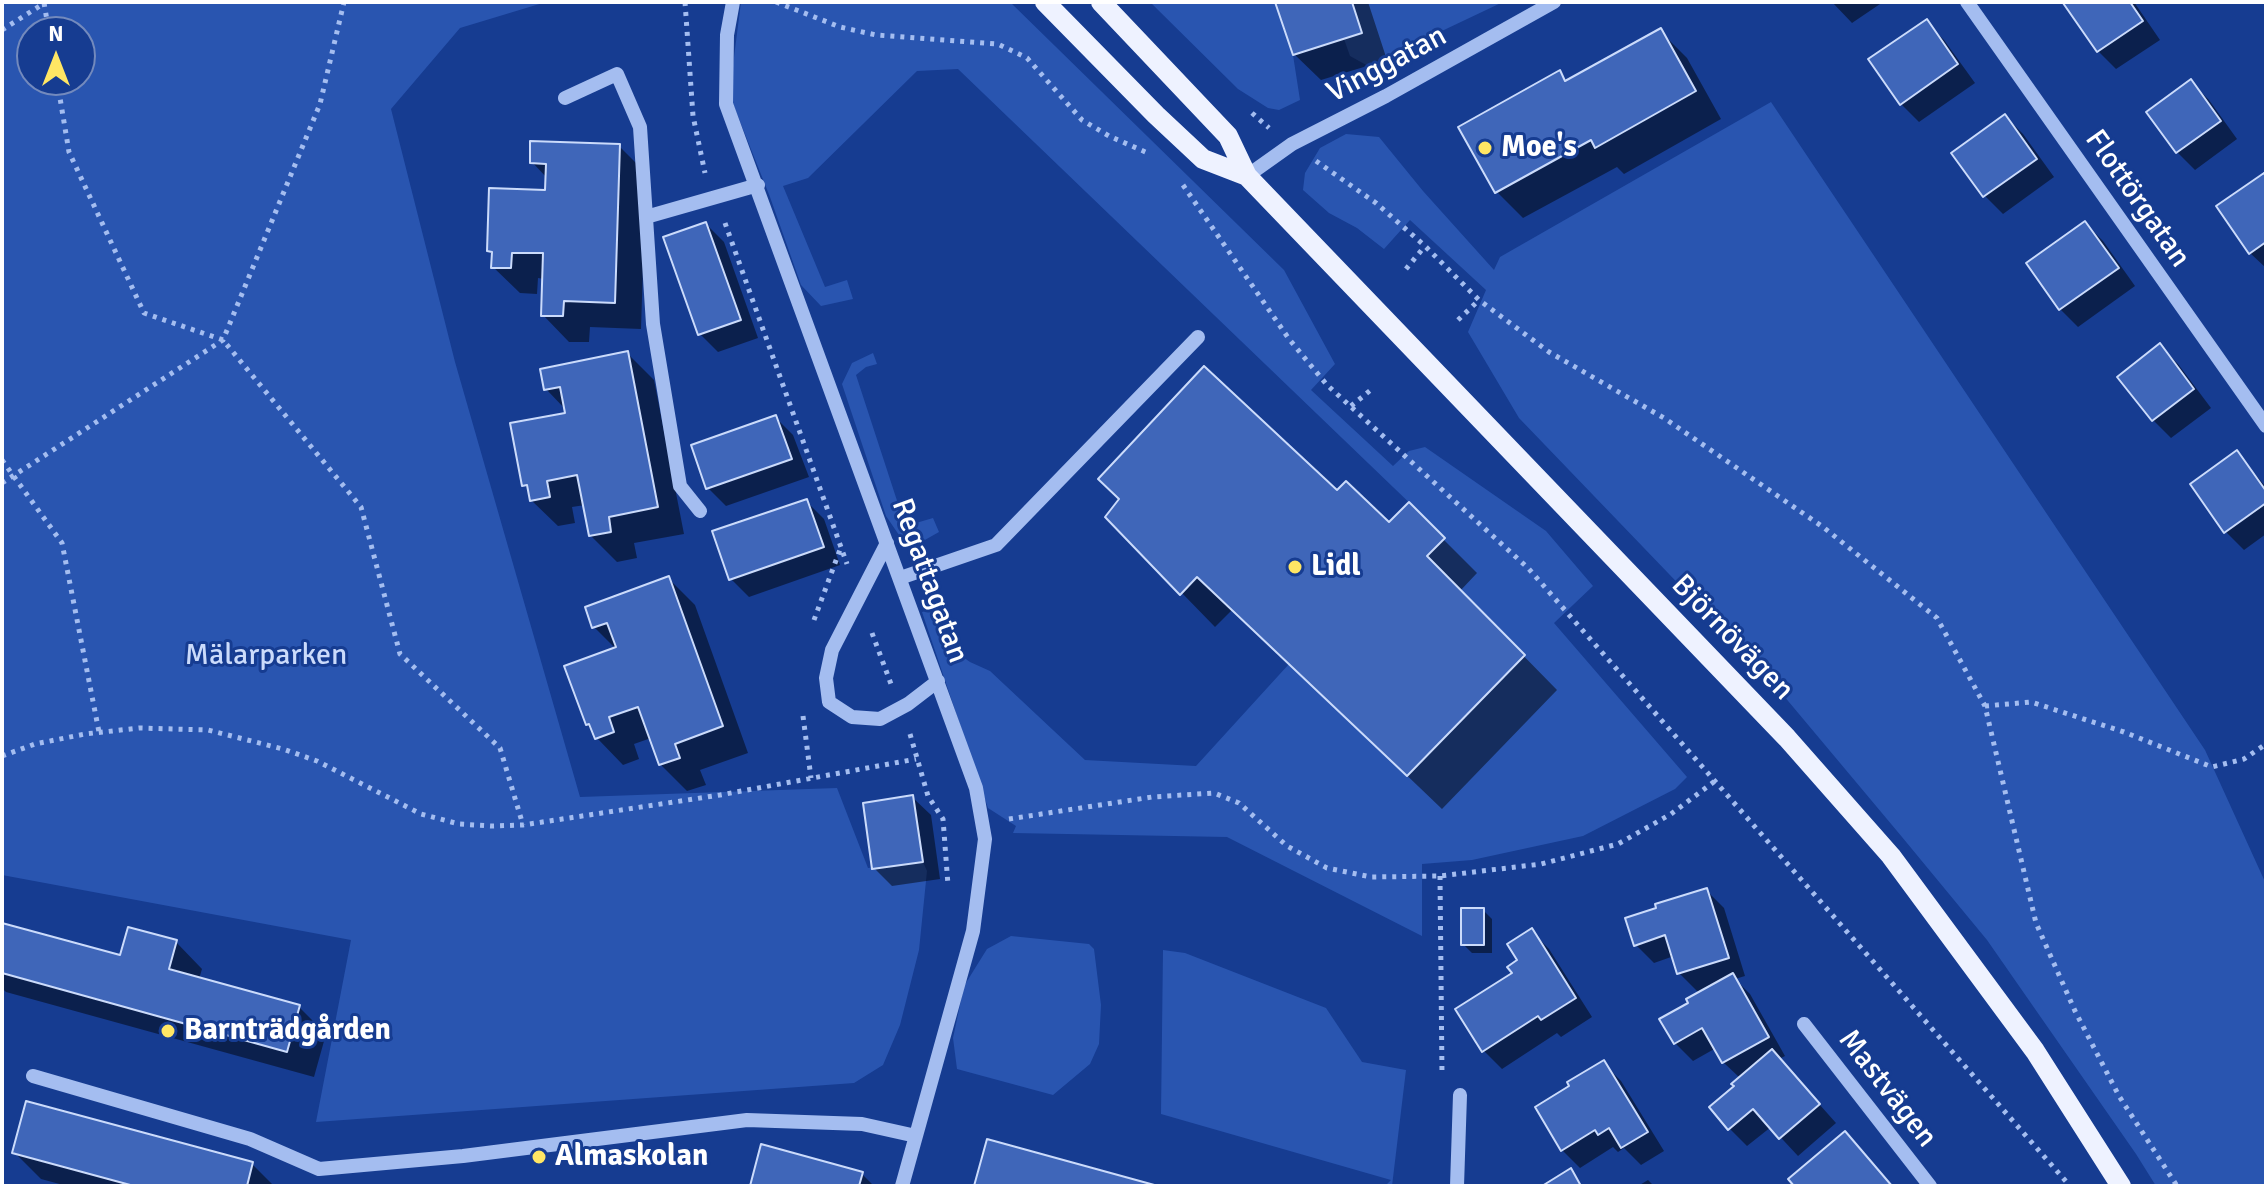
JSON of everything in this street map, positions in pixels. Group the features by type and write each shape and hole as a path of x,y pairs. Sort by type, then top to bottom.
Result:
{"main road":[{"name":"Björnövägen","path":"1045,2 1203,159 1247,176"},
{"name":"Björnövägen","path":"1101,2 1228,136 1247,176 1787,738 1891,856 2035,1051 2121,1186"}],"street":[{"name":"Regattagatan","path":"733,2 727,35 726,104 976,788 985,839 973,931 902,1186"},
{"name":"Vinggatan","path":"1247,176 1292,144 1386,96 1554,2"},
{"name":"Flottörgatan","path":"1967,2 2266,426"},
{"path":"565,98 617,74 640,127 653,324 680,486 700,511"},
{"path":"646,217 758,185"},
{"path":"900,578 996,545 1198,337"},
{"path":"887,543 832,650 826,678 829,702 852,717 880,719 938,681"},
{"name":"Mastvägen","path":"1804,1024 1930,1186"},
{"path":"33,1076 250,1139 319,1169 463,1156 747,1120 862,1124 916,1136"},
{"path":"1457,1186 1460,1095"},
{"path":"315,1186 319,1169"}],"path":[{"path":"2,483 223,340 320,104 344,2"},
{"path":"685,2 697,144 913,744 928,796 943,819 949,899"},
{"path":"776,2 840,27 876,35 998,44 1027,58 1082,120 1161,162"},
{"path":"2,30 45,3"},
{"path":"60,96 69,152 144,313 223,340 361,507 400,654 500,748 523,825"},
{"path":"1250,111 1376,203 1479,300 1549,352 1664,418 1823,527 1937,618 1985,706 2036,923 2075,1011 2119,1096 2177,1186"},
{"path":"1180,180 1289,339 1327,385 1504,546"},
{"path":"1406,269 1425,246"},
{"path":"1458,320 1479,300"},
{"path":"1327,385 1528,568 2070,1186"},
{"path":"1351,406 1372,389"},
{"path":"2,460 62,543 99,732"},
{"path":"1985,706 2031,702 2124,732 2212,767 2244,759 2266,744"},
{"path":"2,756 35,744 99,732 139,728 208,730 317,761 421,814 459,824 491,826 523,825 720,795 916,759"},
{"path":"943,819 961,826 982,824 1152,797 1214,793 1239,803 1287,846 1327,868 1371,877 1440,876 1541,864 1618,844 1671,814 1715,781"},
{"path":"1440,876 1442,1089 1460,1095"}],"green space":[{"name":"Mälarparken","path":"2,2 546,2 460,28 391,109 455,362 580,797 837,788 868,868 923,862 927,871 919,950 900,1025 883,1065 854,1083 316,1122 351,940 2,875"},
{"path":"741,2 1010,2 1284,270 1335,364 1311,390 1393,466 1409,451 1425,447 1546,531 1593,586 1554,623 1687,777 1675,789 1583,836 1472,860 1422,864 1422,936 1227,837 1013,833 1016,826 988,808 922,612 934,609 950,648 990,671 1085,760 1196,766 1289,664 1407,776 1525,655 1427,556 1445,537 958,69 917,71 808,178 783,186 825,287 847,280 853,299 821,306 801,285 733,104 733,65"},
{"path":"1150,2 1275,2 1293,55 1300,100 1279,110 1268,108 1238,89"},
{"path":"1352,2 1503,2 1368,66 1350,56 1344,39"},
{"path":"1771,102 2205,750 2266,884 2266,1186 2156,1186 1987,940 1902,837 1768,677 1519,418 1468,332 1486,290 1410,220 1384,249 1357,228 1329,213 1303,190 1305,173 1320,148 1346,134 1379,137 1494,270 1500,257"},
{"path":"873,353 877,364 866,367 856,375 903,519 916,523 933,518 939,532 923,541 899,535 886,516 842,384 852,363"},
{"path":"1011,936 1089,944 1094,949 1101,1005 1099,1044 1090,1064 1053,1095 957,1069 953,1038 964,986 987,949"},
{"path":"1163,950 1185,953 1326,1008 1362,1062 1406,1070 1392,1186 1385,1186 1391,1180 1161,1114"}],"building":[{"path":"1275,2 1352,2 1362,33 1293,55"},
{"path":"2065,2 2130,2 2143,21 2097,52"},
{"path":"1927,19 1958,64 1900,105 1868,59"},
{"path":"1661,28 1696,91 1595,148 1591,140 1495,193 1458,127 1560,70 1565,81"},
{"path":"2191,79 2221,121 2176,153 2146,112"},
{"path":"2005,114 2037,159 1983,197 1951,153"},
{"path":"530,141 620,144 615,303 564,301 563,316 541,316 543,253 512,253 511,268 491,268 492,252 487,251 489,188 545,190 546,164 530,163"},
{"path":"2264,173 2266,242 2249,254 2216,206"},
{"path":"2085,221 2119,268 2059,310 2026,263"},
{"path":"706,222 741,320 698,335 663,237"},
{"path":"2160,343 2194,389 2152,421 2117,377"},
{"path":"628,351 658,507 609,517 611,532 589,536 577,475 547,481 550,497 530,501 527,485 522,486 510,423 565,413 560,387 544,390 540,369"},
{"name":"Lidl","path":"1204,366 1337,490 1346,481 1389,522 1409,502 1445,538 1427,556 1525,655 1407,776 1197,577 1180,595 1105,517 1119,499 1098,479"},
{"path":"776,415 792,459 706,489 691,445"},
{"path":"2237,450 2266,491 2266,503 2224,533 2190,484"},
{"path":"807,499 824,547 729,580 712,531"},
{"path":"669,576 723,726 675,744 680,758 659,765 638,707 609,717 614,732 595,739 589,724 586,725 564,666 616,647 607,623 592,628 585,607"},
{"path":"913,795 923,862 872,869 863,803"},
{"path":"1707,888 1729,958 1677,974 1665,935 1634,946 1625,918 1656,908 1655,904"},
{"path":"1461,908 1484,908 1484,945 1461,945"},
{"path":"2,923 120,955 128,927 177,940 169,969 300,1005 287,1052 2,973"},
{"path":"1532,928 1576,998 1541,1020 1538,1016 1482,1052 1455,1009 1512,973 1507,967 1517,960 1507,944"},
{"path":"1733,973 1769,1037 1722,1063 1702,1028 1674,1044 1659,1019 1688,1003 1686,999"},
{"path":"1772,1049 1820,1104 1779,1139 1753,1109 1728,1130 1709,1107"},
{"path":"1604,1060 1648,1132 1621,1148 1609,1128 1598,1135 1595,1130 1561,1151 1535,1107 1569,1086 1567,1082"},
{"path":"26,1101 253,1162 247,1186 134,1186 12,1153"},
{"path":"1845,1131 1892,1186 1794,1186 1788,1179"},
{"path":"987,1139 1158,1186 974,1186"},
{"path":"761,1144 863,1172 859,1186 750,1186"},
{"path":"1571,1168 1581,1186 1542,1186"}],"place":[{"name":"Moe's","path":"1485,148"},
{"name":"Lidl","path":"1295,567"},
{"name":"Barnträdgården","path":"168,1031"},
{"name":"Almaskolan","path":"539,1157"}]}
